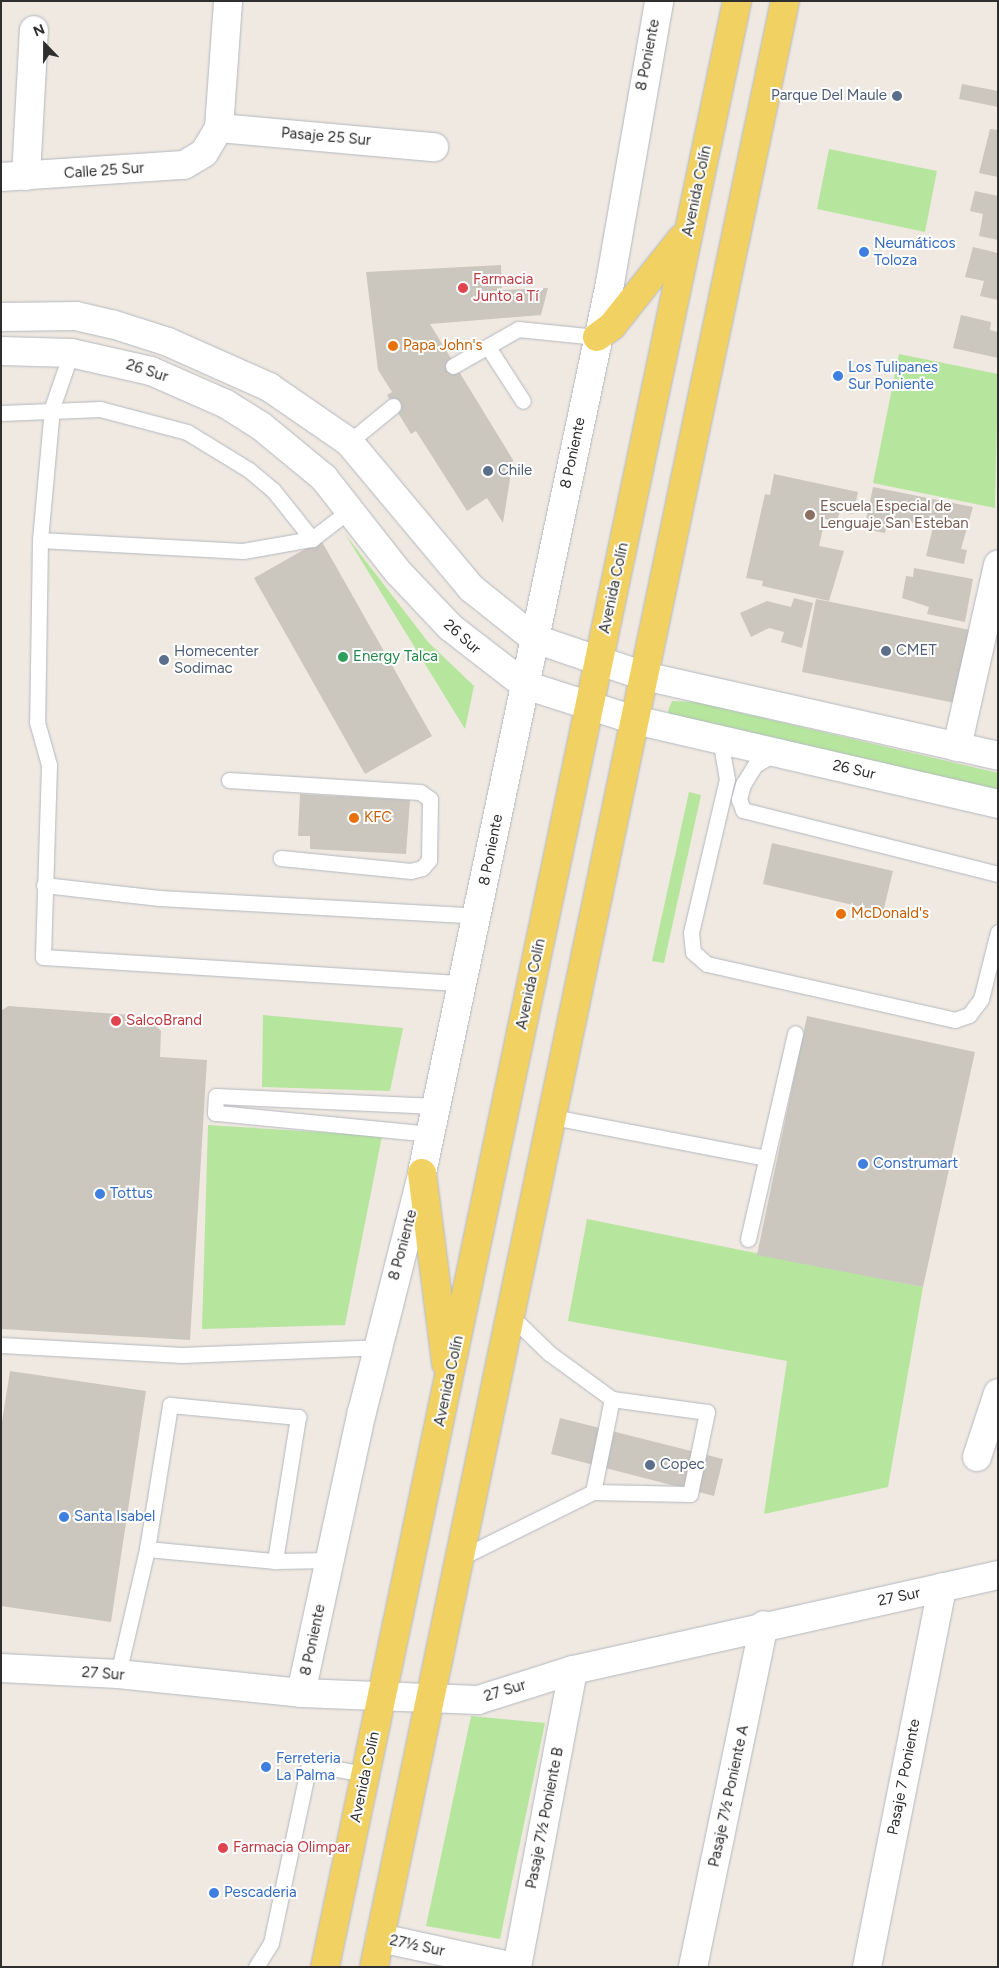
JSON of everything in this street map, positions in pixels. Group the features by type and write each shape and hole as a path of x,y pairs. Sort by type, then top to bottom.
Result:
{"main road":[{"name":"Avenida Colín","path":"325,1967 737,1"},
{"path":"374,1967 785,1"},
{"path":"597,338 612,326 664,266 689,226"},
{"path":"422,1173 449,1382"}],"street":[{"path":"219,128 228,1"},
{"name":"8 Poniente","path":"302,1694 378,1347 422,1173 478,916 597,338 659,1"},
{"path":"13,177 34,30"},
{"name":"Pasaje 25 Sur","path":"219,128 434,147"},
{"name":"Calle 25 Sur","path":"13,177 184,165 204,153 219,128"},
{"path":"1,317 76,316 112,324 168,342 269,387 348,442 471,588 535,639 599,664 644,676 998,756"},
{"path":"71,353 75,341 112,324"},
{"name":"26 Sur","path":"1,351 71,353 151,371 226,404 294,451 351,509 423,600 473,647 525,685 589,707 635,720 998,804"},
{"path":"957,747 998,565"},
{"path":"977,1457 998,1393"},
{"name":"27 Sur","path":"1,1668 118,1674 302,1694 431,1696 478,1700 573,1670 764,1625 998,1575"},
{"name":"Pasaje 7 Poniente","path":"867,1967 942,1587"},
{"name":"Pasaje 7½ Poniente A","path":"693,1967 764,1625"},
{"name":"Pasaje 7½ Poniente B","path":"516,1967 573,1670"},
{"name":"27½ Sur","path":"380,1938 516,1967"}],"lane":[{"path":"453,366 518,329 597,338"},
{"path":"488,347 523,401"},
{"path":"71,353 52,408 40,540 37,722 49,765 44,885 44,958 462,983"},
{"path":"348,442 393,406"},
{"path":"1,412 52,408 123,413 209,443 273,490 312,539"},
{"path":"40,540 243,551 312,539 351,509"},
{"path":"720,739 728,779 691,933 692,952 707,964 955,1020 969,1015 981,999 998,932"},
{"path":"776,752 755,765 743,784 739,799 744,810 998,874"},
{"path":"229,780 420,792 430,799 429,860 422,868 411,872 281,858"},
{"path":"44,885 159,898 478,916"},
{"path":"748,1239 795,1034"},
{"path":"431,1134 215,1113 216,1096 436,1106"},
{"path":"553,1117 766,1158"},
{"path":"460,1558 593,1492 690,1494 707,1412 612,1399 549,1353 511,1316"},
{"path":"1,1346 182,1355 378,1347"},
{"path":"593,1492 612,1399"},
{"path":"118,1674 147,1549 170,1405 298,1418 275,1561"},
{"path":"147,1549 275,1561 331,1560"},
{"path":"256,1967 270,1943 309,1764 366,1774"}],"green space":[{"path":"829,149 937,171 925,232 817,209"},
{"path":"899,354 998,374 995,508 873,483"},
{"path":"345,534 428,642 474,686 465,729"},
{"path":"672,701 695,702 998,773 998,792 673,718 668,711"},
{"path":"689,792 701,795 664,963 652,961"},
{"path":"263,1015 403,1028 390,1091 262,1087"},
{"path":"208,1125 382,1136 345,1325 202,1329"},
{"path":"587,1219 923,1287 888,1487 764,1514 787,1361 568,1321"},
{"path":"471,1716 545,1723 500,1939 426,1926"}],"building":[{"path":"962,84 998,91 998,107 959,99"},
{"path":"990,129 998,130 998,177 979,173"},
{"path":"975,191 998,196 998,240 979,236 983,214 970,211"},
{"path":"973,247 998,253 998,300 980,296 984,281 965,277"},
{"path":"501,265 502,290 548,288 541,315 430,324 513,460 503,523 487,498 467,511 416,431 411,434 387,395 392,392 378,370 366,272"},
{"path":"961,315 991,322 990,330 998,332 998,358 953,348"},
{"name":"Escuela Especial de Lenguaje San Esteban","path":"774,474 858,492 853,514 840,511 837,521 825,519 819,546 844,551 829,601 762,586 763,581 746,578 765,494 770,495"},
{"path":"873,487 973,507 961,549 967,550 964,564 926,556 933,527 888,518 885,533 864,529"},
{"name":"Energy Talca","path":"321,540 432,736 365,774 254,578"},
{"path":"914,568 973,579 965,622 927,614 929,607 902,598 906,576 913,577"},
{"path":"794,598 813,603 802,648 781,642 784,632 769,628 751,637 740,613 767,601 791,607"},
{"name":"CMET","path":"816,599 970,630 955,703 802,672"},
{"name":"KFC","path":"300,794 410,800 406,854 310,849 310,836 298,836"},
{"path":"772,843 893,871 883,912 763,884"},
{"name":"Tottus","path":"8,1006 145,1016 161,1031 160,1057 207,1060 190,1340 1,1329 1,1011"},
{"name":"Construmart","path":"807,1016 975,1052 923,1287 757,1255"},
{"name":"Santa Isabel","path":"10,1371 146,1391 111,1622 1,1606 1,1428"},
{"path":"560,1418 723,1459 714,1496 551,1454"}],"place":[{"name":"Parque Del Maule","path":"897,96"},
{"name":"Neumáticos Toloza","path":"864,252"},
{"name":"Farmacia Junto a Tí","path":"463,288"},
{"name":"Papa John's","path":"393,346"},
{"name":"Los Tulipanes Sur Poniente","path":"838,376"},
{"name":"Chile","path":"488,471"},
{"name":"Escuela Especial de Lenguaje San Esteban","path":"810,515"},
{"name":"CMET","path":"886,651"},
{"name":"Energy Talca","path":"343,657"},
{"name":"Homecenter Sodimac","path":"164,660"},
{"name":"KFC","path":"354,818"},
{"name":"McDonald's","path":"841,914"},
{"name":"SalcoBrand","path":"116,1021"},
{"name":"Construmart","path":"863,1164"},
{"name":"Tottus","path":"100,1194"},
{"name":"Copec","path":"650,1465"},
{"name":"Santa Isabel","path":"64,1517"},
{"name":"Ferreteria La Palma","path":"266,1767"},
{"name":"Farmacia Olimpar","path":"223,1848"},
{"name":"Pescaderia","path":"214,1893"}]}
